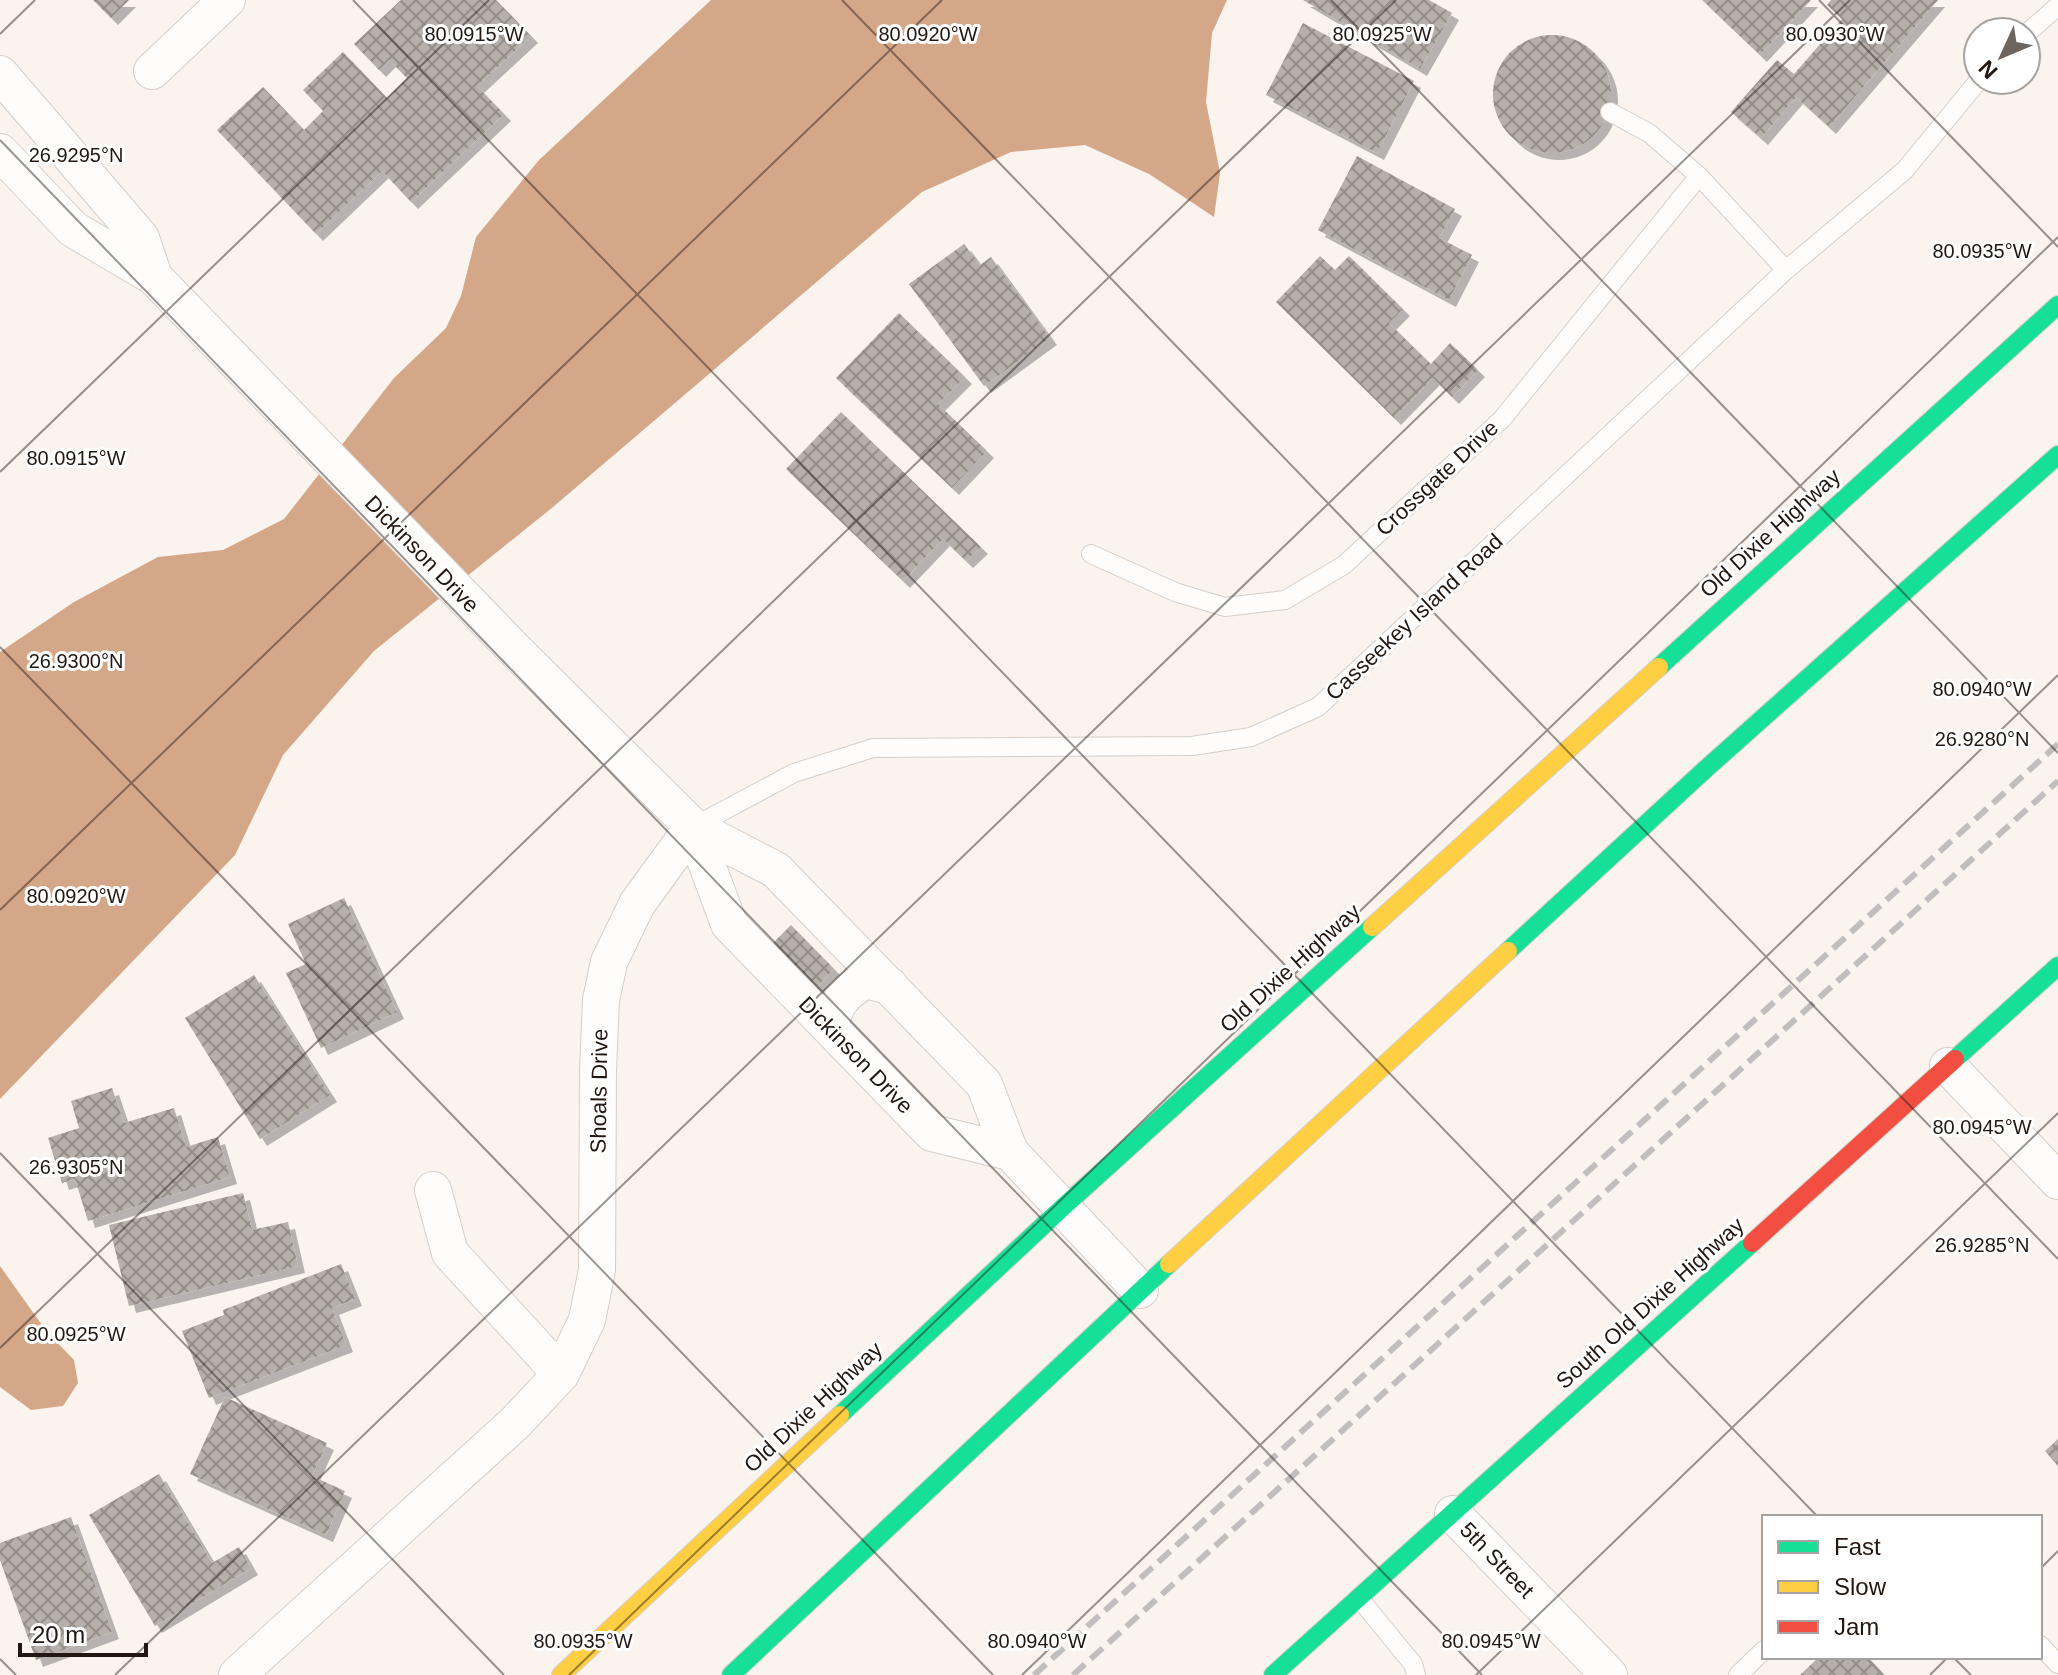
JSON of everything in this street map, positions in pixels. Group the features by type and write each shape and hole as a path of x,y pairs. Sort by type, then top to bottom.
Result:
{"main road":[{"name":"Old Dixie Highway","path":"561,1675 1063,1207 2058,305"},
{"path":"731,1675 1140,1290 1709,766 2058,455"},
{"name":"South Old Dixie Highway","path":"1273,1675 2058,966"}],"street":[{"path":"152,71 227,0"},
{"name":"Dickinson Drive","path":"0,74 141,238 154,277"},
{"name":"Dickinson Drive","path":"0,152 73,229 154,277 512,647 693,827 776,870 984,1084 1010,1152 1140,1290"},
{"name":"Dickinson Drive","path":"693,827 729,924 932,1133 1010,1152"},
{"name":"Shoals Drive","path":"237,1675 515,1423 561,1374 587,1320 597,1270 598,1070 601,1000 609,962 637,904 693,827"},
{"path":"830,1028 833,1010 845,993 865,980 890,986"},
{"path":"1948,1066 2058,1181"},
{"path":"433,1190 450,1253 561,1374"},
{"name":"5th Street","path":"1453,1514 1609,1675"}],"lane":[{"path":"2042,20 2058,6"},
{"name":"Casseekey Island Road","path":"693,827 794,773 873,748 1192,746 1251,737 1318,707 1786,270 1905,170 1966,96"},
{"path":"1610,112 1649,133 1699,176 1786,270"},
{"name":"Crossgate Drive","path":"1091,554 1175,592 1225,607 1285,600 1344,565 1502,419 1699,176"},
{"path":"1359,1598 1413,1664 1416,1675"},
{"path":"2042,1647 2058,1664"},
{"path":"1738,1675 1762,1652"}],"shaded area":[{"path":"711,0 1227,0 1212,33 1206,102 1220,173 1214,217 1149,174 1085,145 1011,152 922,192 553,507 374,651 283,755 235,855 0,1099 0,652 74,602 158,557 223,550 284,519 394,378 446,328 461,296 476,237 539,160"},
{"path":"0,1266 47,1332 74,1360 78,1383 63,1406 31,1410 0,1387"}],"building":[{"path":"93,0 129,0 111,18"},
{"path":"401,0 496,0 531,36 477,86 504,114 411,202 382,171 316,234 217,130 263,87 304,130 323,111 303,90 343,52 387,98 407,78 389,60 379,70 354,44"},
{"path":"1303,0 1429,0 1452,13 1420,69"},
{"path":"1702,0 1811,0 1760,55"},
{"path":"1831,0 1938,0 1829,127 1796,97 1761,138 1731,112 1777,60 1794,74 1842,19 1827,5"},
{"path":"1303,23 1414,81 1377,153 1266,95"},
{"path":"1552,35 1575,39 1594,52 1607,71 1611,94 1607,117 1594,136 1575,149 1552,153 1529,149 1510,136 1497,117 1493,94 1497,71 1510,52 1529,39"},
{"path":"1357,156 1455,209 1439,238 1472,255 1449,300 1318,230"},
{"path":"964,244 980,265 991,257 1050,338 984,386 909,284"},
{"path":"1320,256 1335,270 1349,256 1403,309 1389,323 1431,364 1450,343 1478,370 1452,397 1433,378 1394,418 1276,302"},
{"path":"899,313 965,377 938,404 987,451 952,488 836,378"},
{"path":"841,412 981,547 966,561 943,539 903,581 786,469"},
{"path":"344,898 397,1012 321,1048 286,973 306,964 288,924"},
{"path":"791,925 834,969 810,994 766,950"},
{"path":"254,975 330,1095 260,1139 185,1018"},
{"path":"112,1088 124,1123 174,1108 186,1147 218,1137 230,1177 88,1221 75,1179 62,1183 48,1138 79,1128 71,1101"},
{"path":"243,1193 252,1230 288,1222 298,1266 129,1306 109,1225"},
{"path":"341,1264 355,1299 332,1308 346,1345 209,1398 182,1331 224,1315 223,1310"},
{"path":"225,1397 327,1443 312,1476 345,1491 326,1535 190,1474"},
{"path":"2058,1439 2058,1466 2045,1451"},
{"path":"159,1474 212,1563 239,1547 251,1568 155,1626 89,1515"},
{"path":"71,1517 112,1632 36,1660 0,1560 0,1543"},
{"path":"1817,1659 1870,1659 1884,1675 1800,1675"}],"railway":[{"path":"1034,1675 2058,744"},
{"path":"1073,1675 2058,781"}],"traffic: fast":[{"path":"1659,667 2058,305"},
{"path":"1508,951 1709,766 2058,455"},
{"path":"840,1415 1063,1207 1372,927"},
{"path":"1955,1059 2058,966"},
{"path":"1273,1675 1752,1243"},
{"path":"731,1675 1169,1264"}],"traffic: slow":[{"path":"1372,927 1659,667"},
{"path":"1169,1264 1508,951"},
{"path":"561,1675 840,1415"}],"traffic: jam":[{"path":"1752,1243 1955,1059"}]}
